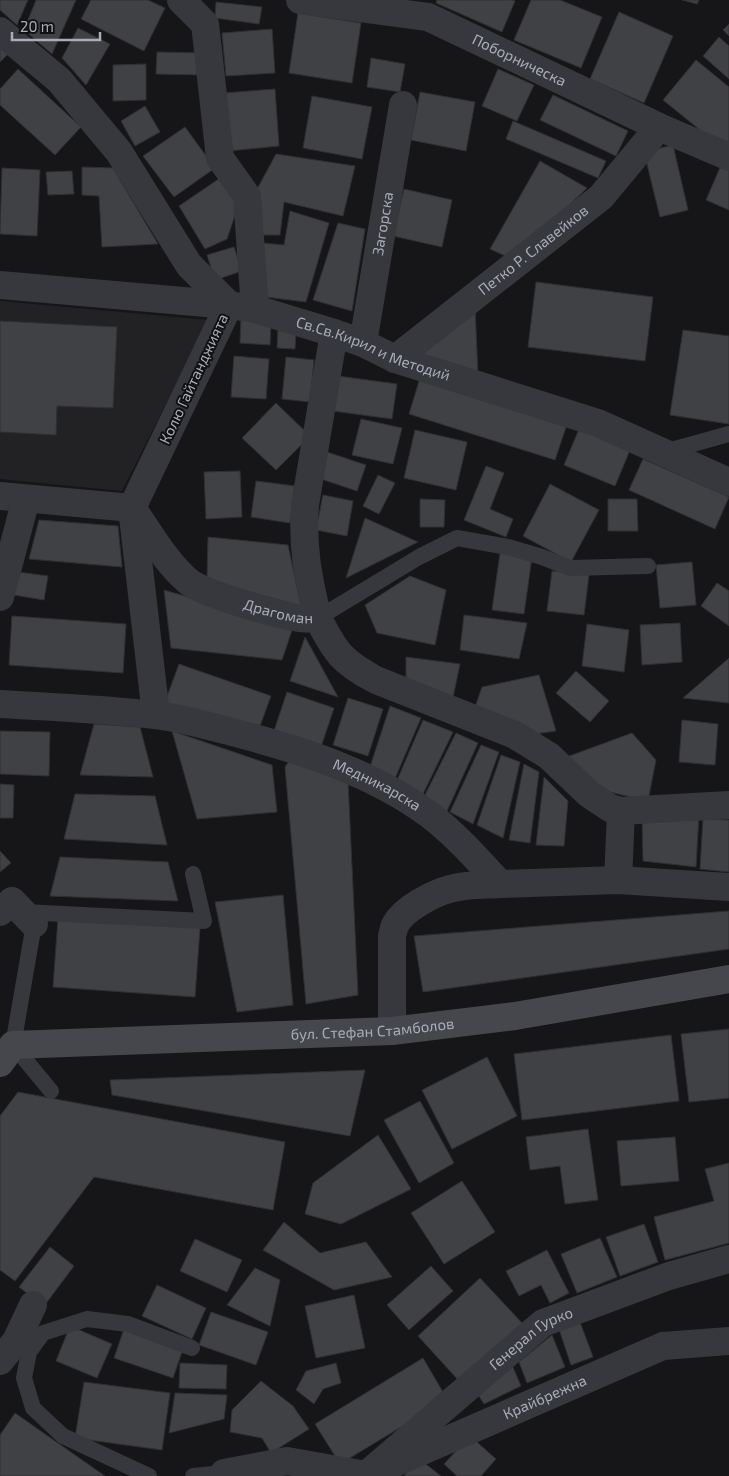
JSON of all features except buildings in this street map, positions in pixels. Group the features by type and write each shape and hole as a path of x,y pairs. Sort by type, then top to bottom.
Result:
{"street":[{"path":"181,0 205,24 220,158 247,196 242,307"},
{"name":"Поборническа","path":"300,0 428,17 659,127 729,157"},
{"name":"Колю Гайтанджията","path":"0,31 59,80 119,152 189,266 242,307 132,508"},
{"name":"Загорска","path":"363,343 403,105"},
{"name":"Петко Р. Славейков","path":"396,359 601,198 659,127"},
{"name":"Св.Св.Кирил и Методий","path":"0,285 242,307 334,333 363,343 396,359 598,423 729,482"},
{"path":"318,618 306,569 303,532 305,505 334,333"},
{"path":"0,597 13,497 132,508 156,715"},
{"name":"Драгоман","path":"132,508 170,562 190,582 207,591 284,616 301,619 318,618 328,640 340,656 356,669 376,680 516,735 549,756 589,794 610,808 621,810"},
{"name":"Медникарска","path":"0,704 156,715 202,724 264,740 328,761 403,797 430,815 464,844 500,884"},
{"path":"618,880 621,810 729,805"},
{"path":"392,1031 392,936 395,925 409,910 440,892 451,888 500,884 618,880 729,888"},
{"name":"бул. Стефан Стамболов","path":"4,1048 392,1031 515,1016 729,979"},
{"name":"Генерал Гурко","path":"366,1475 542,1322 669,1276 729,1259"},
{"path":"0,1361 16,1340 33,1305"},
{"name":"Крайбрежна","path":"366,1475 662,1346 729,1341"},
{"path":"223,1475 287,1461 366,1475"}],"lane":[{"path":"664,452 729,434"},
{"path":"318,618 419,557 458,538 508,547 570,568 648,566"},
{"path":"51,1091 4,1048 19,916 204,921 193,874"},
{"path":"149,1476 63,1436 33,1408 24,1378 29,1352 43,1333 87,1319 128,1324 192,1348"},
{"path":"193,1476 223,1475"}],"shaded area":[{"path":"0,301 208,320 122,491 0,479"}]}
